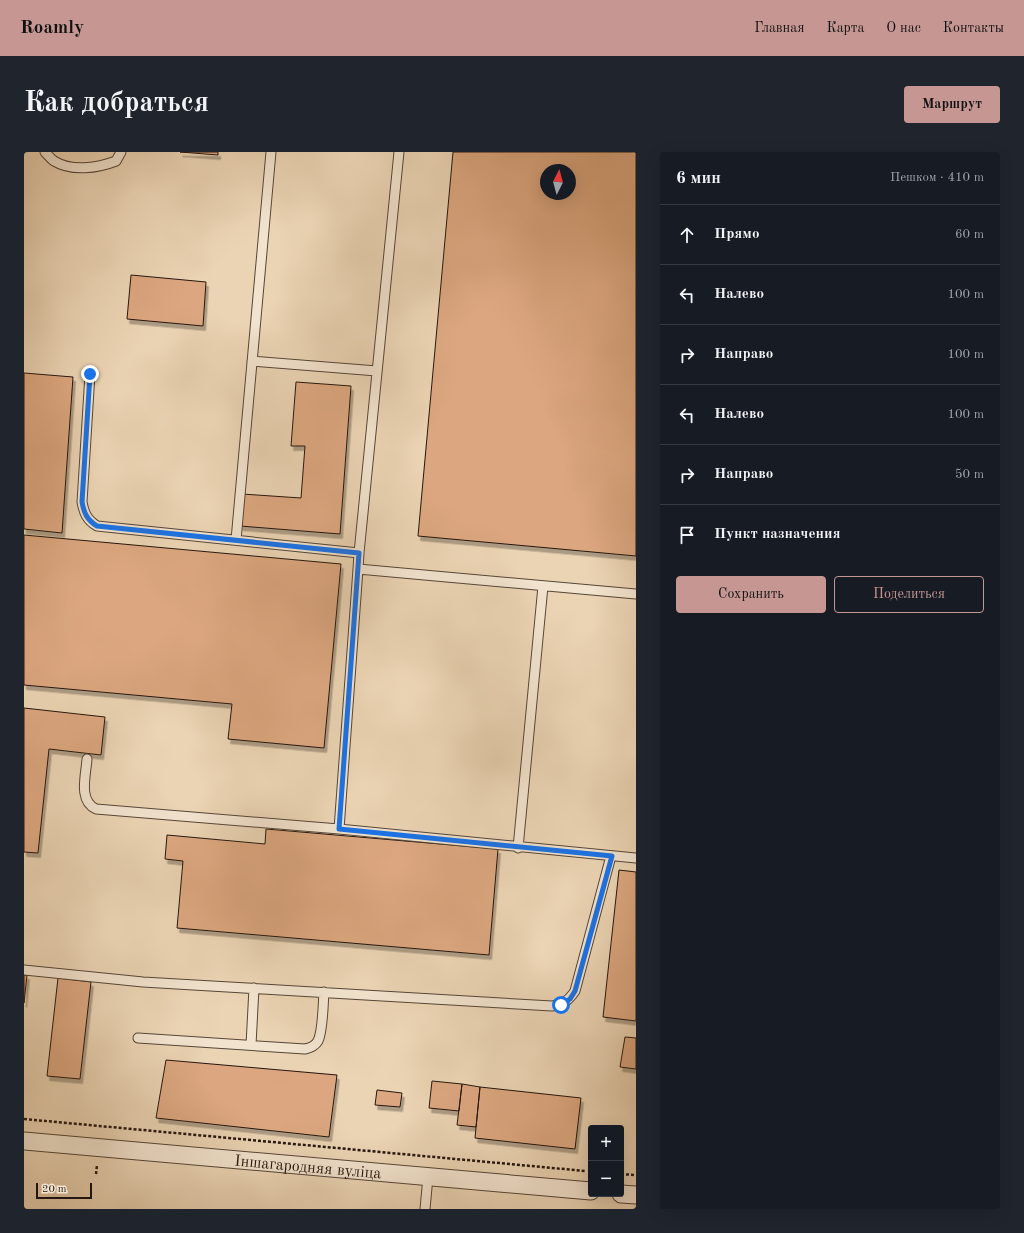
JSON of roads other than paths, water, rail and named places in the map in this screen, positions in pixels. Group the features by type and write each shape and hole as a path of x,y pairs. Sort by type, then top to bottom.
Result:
{"street":[{"name":"Іншагародняя вуліца","path":"28,1144 588,1191"},
{"path":"624,1194 636,1195"}],"lane":[{"path":"45,152 54,161 65,165 83,168 102,166 116,161 121,152"},
{"path":"236,540 271,152"},
{"path":"339,829 359,553 399,152"},
{"path":"252,361 377,371"},
{"path":"90,374 82,502 84,513 90,522 97,526 359,553"},
{"path":"358,569 636,594"},
{"path":"518,848 544,586"},
{"path":"87,759 84,793 90,807 96,810 339,829 518,848 636,858"},
{"path":"24,970 143,982 561,1005 570,999 575,991 612,856"},
{"path":"251,1045 254,988"},
{"path":"138,1038 305,1049 312,1047 318,1041 324,992"},
{"path":"425,1209 428,1177"}]}
